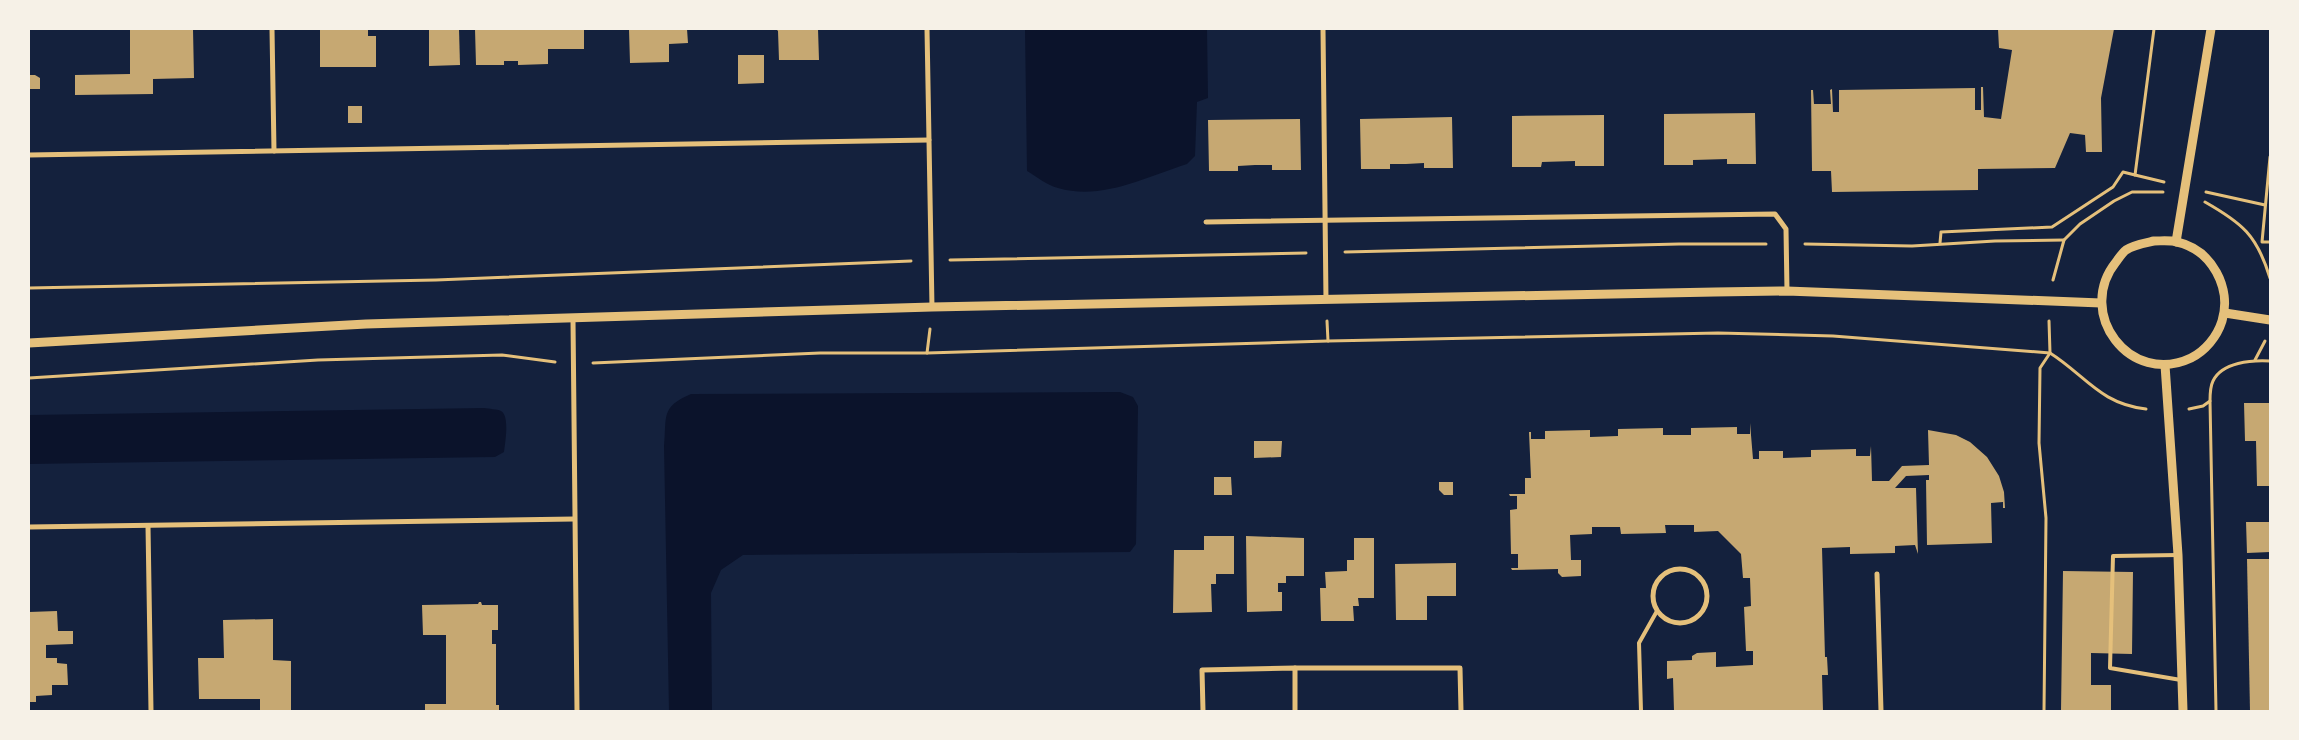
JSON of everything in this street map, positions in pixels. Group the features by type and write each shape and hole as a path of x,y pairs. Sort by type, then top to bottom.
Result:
{"street":[{"path":"272,29 274,151"},
{"path":"927,29 932,307"},
{"path":"1323,29 1326,300"},
{"path":"2176,242 2211,29"},
{"path":"29,155 929,140"},
{"path":"1206,222 1775,214 1786,230 1787,291"},
{"path":"2154,241 2176,242 2190,246 2205,257 2217,272 2224,290 2225,313 2221,326 2212,341 2199,354 2182,362 2165,365 2145,362 2127,353 2108,329 2101,303 2104,283 2111,268 2125,250 2154,241"},
{"path":"29,343 366,324 573,320 932,307 1787,291 2101,303"},
{"path":"2225,313 2270,320"},
{"path":"573,320 576,711"},
{"path":"2165,365 2178,555 2183,711"},
{"path":"29,528 574,519"},
{"path":"148,526 151,711"},
{"path":"1675,569 1687,570 1697,574 1704,583 1708,594 1706,605 1702,614 1694,621 1673,624 1656,611 1652,601 1653,590 1658,580 1666,573 1675,569"},
{"path":"1877,574 1881,711"},
{"path":"1295,668 1295,711"},
{"path":"1203,711 1202,670 1295,668 1460,668 1461,711"}],"lane":[{"path":"2178,555 2113,556 2110,668 2182,680"},
{"path":"1641,711 1639,643 1656,611"}],"path":[{"path":"1940,244 1941,232 2052,227 2113,186 2123,172 2135,175 2154,29"},
{"path":"2270,156 2262,242 2270,242"},
{"path":"29,288 436,280 931,261 1679,244 1912,246 2064,240"},
{"path":"29,378 318,360 502,356 572,364 820,353 927,353 1338,341 1718,333 1833,336 2050,353 2040,368 2039,443 2046,518 2044,711"},
{"path":"2254,360 2270,361"},
{"path":"2210,401 2216,711"}],"water":[{"path":"1025,29 1207,29 1208,98 1197,102 1195,156 1187,164 1140,181 1107,190 1091,192 1058,188 1027,171"},
{"path":"1120,392 1133,397 1138,406 1136,544 1130,552 743,555 721,570 711,593 712,711 669,711 664,446 667,414 674,404 681,399 691,394"},
{"path":"484,408 501,411 505,418 504,452 495,457 29,464 29,415"}],"building":[{"path":"130,29 193,29 194,78 153,79 153,94 75,95 75,75 130,74"},
{"path":"320,29 368,29 368,36 376,36 376,67 320,67"},
{"path":"429,29 459,29 460,65 429,66"},
{"path":"475,29 584,29 584,49 548,49 548,64 518,65 518,61 504,61 504,65 476,65"},
{"path":"629,29 687,29 688,43 669,44 669,62 630,63"},
{"path":"776,29 818,29 819,60 779,60 778,31"},
{"path":"1998,29 2114,29 2101,98 2102,152 2086,152 2085,135 2070,133 2055,168 1978,169 1978,190 1832,192 1831,171 1812,171 1811,90 1813,90 1814,104 1831,104 1830,90 1832,89 1833,112 1839,112 1839,90 1975,88 1975,110 1981,110 1981,87 1983,87 1984,117 2001,119 2012,50 1999,48"},
{"path":"738,55 764,55 764,83 738,84"},
{"path":"29,75 35,75 40,78 40,89 29,89"},
{"path":"348,106 362,106 362,123 348,123"},
{"path":"1755,113 1756,164 1727,164 1727,159 1693,160 1693,165 1664,165 1664,114"},
{"path":"1604,115 1604,166 1575,166 1575,161 1542,162 1541,167 1512,167 1512,116"},
{"path":"1452,117 1453,168 1424,168 1424,163 1390,164 1390,169 1361,169 1360,119"},
{"path":"1300,119 1301,170 1272,170 1272,165 1255,165 1238,166 1238,171 1209,171 1208,120"},
{"path":"2244,403 2270,403 2270,486 2257,486 2256,441 2245,441"},
{"path":"1750,423 1753,459 1759,459 1759,451 1783,451 1783,458 1811,457 1811,450 1856,449 1856,456 1870,456 1871,446 1872,481 1889,481 1902,466 1929,465 1928,430 1956,435 1970,442 1987,457 1999,476 2004,492 2005,508 2003,508 2003,502 1991,503 1992,543 1927,545 1926,480 1929,480 1929,475 1906,476 1895,488 1916,488 1918,554 1915,545 1895,546 1895,553 1850,554 1850,547 1822,548 1825,657 1827,657 1828,675 1822,675 1823,711 1674,711 1673,678 1667,679 1667,661 1692,660 1692,656 1697,653 1716,652 1716,667 1753,665 1753,651 1746,651 1744,607 1751,606 1750,578 1743,578 1741,554 1718,531 1694,532 1694,525 1665,525 1666,533 1621,534 1620,527 1592,527 1592,534 1570,535 1571,560 1581,560 1581,576 1562,577 1558,573 1558,569 1512,570 1511,568 1518,568 1518,554 1511,554 1510,510 1517,509 1517,496 1510,496 1509,494 1525,494 1525,478 1531,478 1529,432 1531,432 1531,439 1545,439 1545,431 1590,430 1590,437 1618,436 1618,429 1663,428 1663,435 1691,435 1691,428 1737,427 1737,434 1750,434"},
{"path":"1254,441 1282,441 1281,457 1254,458"},
{"path":"1214,477 1231,477 1232,495 1214,495"},
{"path":"1439,482 1453,482 1453,495 1444,495 1439,490"},
{"path":"2246,522 2270,522 2270,552 2247,553"},
{"path":"1204,536 1234,536 1234,574 1216,574 1216,584 1211,584 1212,612 1173,613 1174,550 1204,550"},
{"path":"1246,536 1304,538 1304,576 1286,576 1286,583 1278,583 1278,592 1282,592 1282,611 1247,612"},
{"path":"1354,538 1374,538 1374,598 1358,598 1359,606 1353,606 1354,621 1321,621 1320,588 1326,588 1325,572 1347,571 1347,560 1354,560"},
{"path":"2247,559 2270,559 2270,711 2250,711"},
{"path":"1456,563 1456,596 1427,596 1427,620 1396,620 1395,564"},
{"path":"2063,571 2133,572 2132,654 2091,653 2091,685 2111,685 2111,711 2061,711"},
{"path":"479,602 482,605 498,605 498,630 492,630 492,644 496,644 496,705 499,705 499,711 425,711 425,704 446,704 446,635 423,635 422,605 478,604"},
{"path":"57,611 58,631 73,631 73,644 46,645 46,658 57,658 57,663 67,664 68,685 52,685 52,695 36,696 36,702 29,702 29,612"},
{"path":"273,619 273,660 291,661 291,711 260,711 260,699 199,699 198,658 224,658 223,620"}]}
